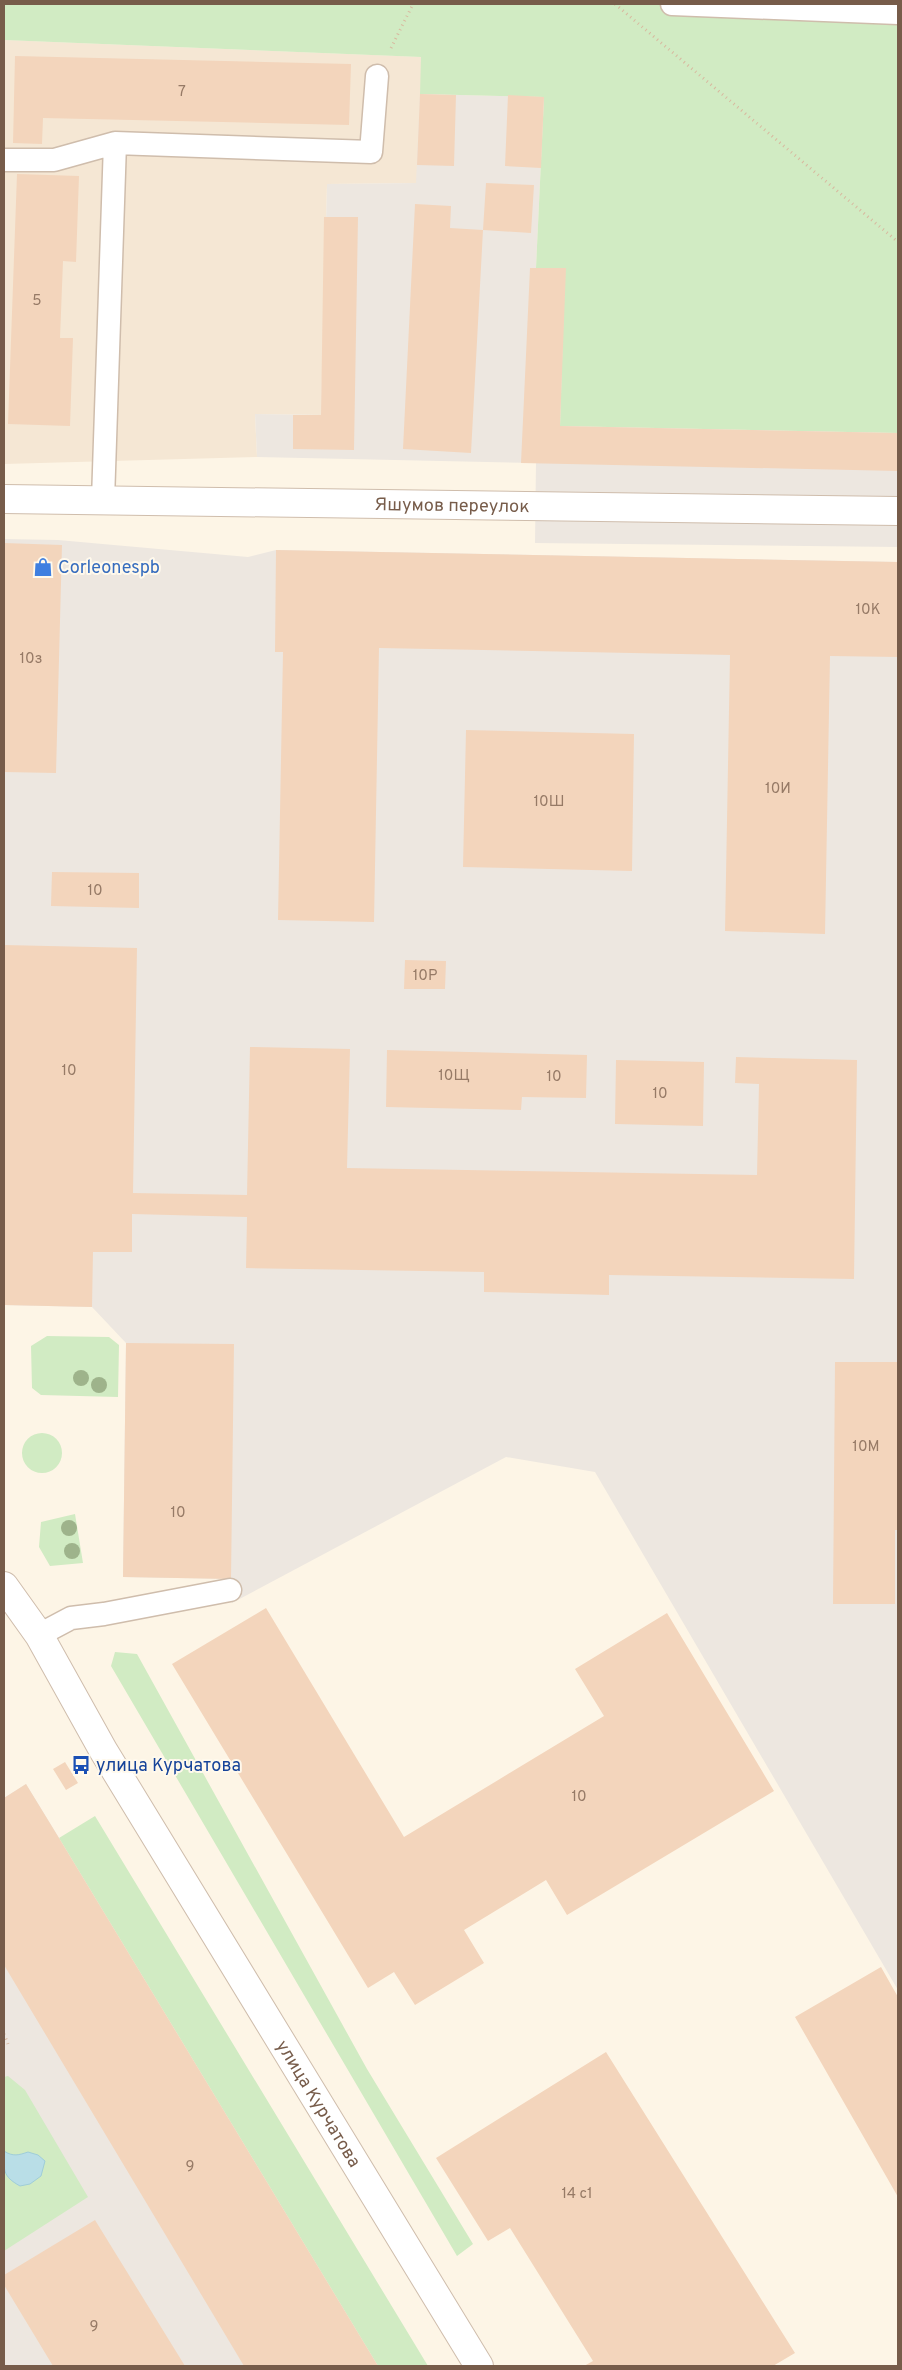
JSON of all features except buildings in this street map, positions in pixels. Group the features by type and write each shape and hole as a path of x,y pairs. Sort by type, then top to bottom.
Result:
{"street":[{"name":"Яшумов переулок","path":"4,499 898,511"},
{"name":"улица Курчатова","path":"4,1586 39,1635 103,1750 478,2366"}],"lane":[{"path":"672,4 898,13"},
{"path":"4,160 54,160 115,143 371,152 377,76"},
{"path":"104,500 115,143"},
{"path":"39,1635 71,1618 104,1614 230,1590"}],"path":[{"path":"377,76 413,4"},
{"path":"615,4 898,242"},
{"path":"4,2034 8,2044"}],"shaded area":[{"path":"4,40 422,57 417,183 327,184 321,415 255,414 257,457 4,464"},
{"path":"420,94 544,97 536,267 566,268 560,426 898,433 898,547 535,543 536,463 257,457 255,414 321,415 327,184 416,183"},
{"path":"4,539 58,540 248,557 276,550 898,562 898,1990 595,1472 506,1457 232,1603 231,1579 123,1577 126,1343 92,1307 4,1305"},
{"path":"26,1784 378,2366 4,2366 4,1798"}],"green space":[{"path":"4,4 898,4 898,433 560,426 565,268 536,268 544,97 420,94 421,57 4,40"},
{"path":"47,1336 109,1337 119,1345 118,1397 41,1395 32,1388 31,1346"},
{"path":"42,1433 56,1439 62,1453 56,1467 42,1473 28,1467 22,1453 28,1439"},
{"path":"75,1514 83,1563 50,1566 39,1547 41,1522"},
{"path":"115,1652 137,1654 367,2069 473,2244 457,2256 111,1666"},
{"path":"95,1816 428,2366 378,2366 59,1838"},
{"path":"8,2076 25,2090 88,2197 4,2251 4,2077"}],"water":[{"path":"4,2151 13,2155 28,2152 38,2155 45,2161 41,2176 30,2184 20,2186 14,2182 5,2172"}],"place":[{"name":"Corleonespb","path":"43,567"},
{"name":"улица Курчатова","path":"81,1765"}]}
